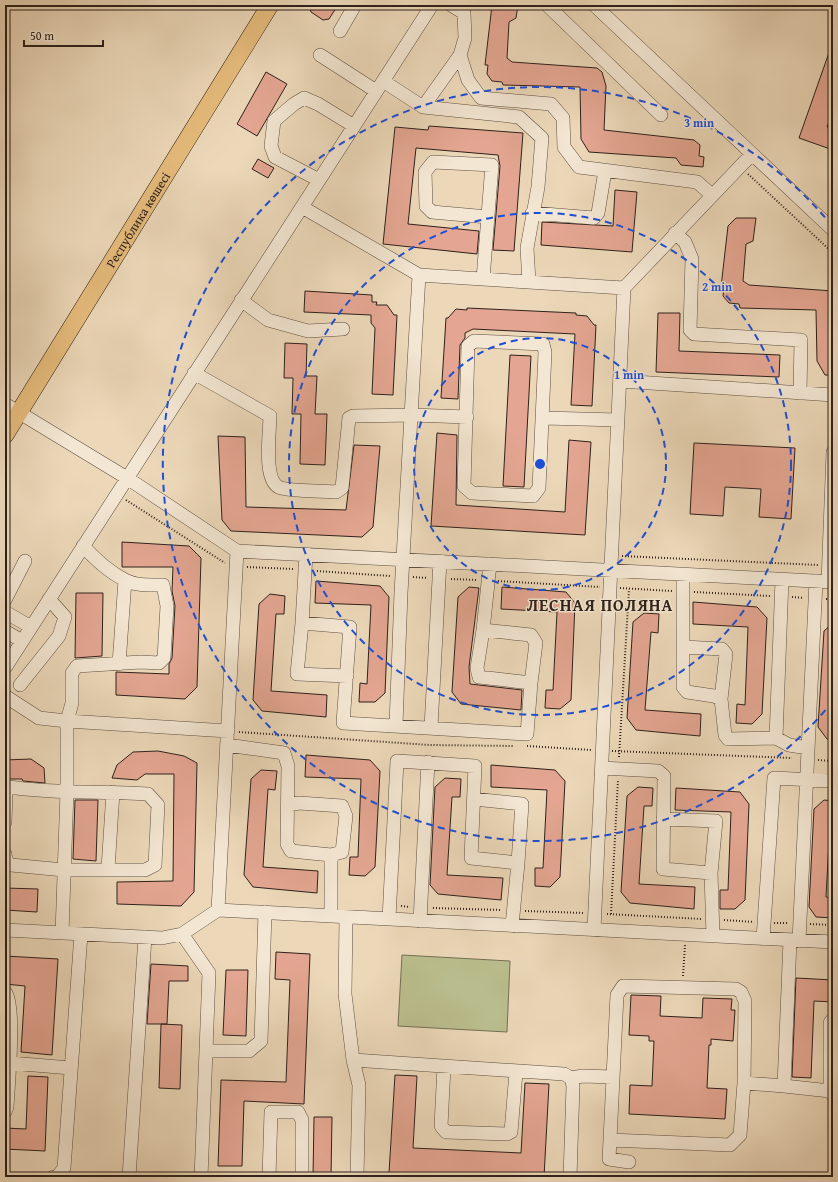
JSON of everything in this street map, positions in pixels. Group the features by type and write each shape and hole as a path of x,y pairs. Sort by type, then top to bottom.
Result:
{"main road":[{"name":"Республика көшесі","path":"5,435 12,408 270,5"}],"street":[{"path":"340,30 355,5"},
{"path":"5,668 432,5"},
{"path":"423,107 460,56 465,38 464,13 451,5"},
{"path":"547,5 661,115"},
{"path":"594,5 833,230"},
{"path":"320,55 423,107 519,117 534,129 542,138 538,187 532,213 527,248 529,282"},
{"path":"460,56 468,80 481,98 551,104 563,118 564,147 579,167 697,182 712,194"},
{"path":"319,180 275,157 271,146 274,121 294,104 304,98 318,104 354,126"},
{"path":"594,930 624,288 712,194 752,154"},
{"path":"483,279 488,217 492,165 433,162 425,172 426,206 432,212 488,217"},
{"path":"532,213 594,218 598,214 605,171"},
{"path":"302,207 420,275 624,288"},
{"path":"675,233 685,242 692,259 690,330 694,334 801,340 800,392"},
{"path":"396,725 403,560 420,275"},
{"path":"241,300 268,320 308,331 344,329"},
{"path":"474,341 543,344 546,352 540,488 533,496 472,493 464,486 467,417 468,346 474,341"},
{"path":"194,373 270,416 268,467 272,482 279,488 336,492 342,488 349,418 353,416 412,415 467,417"},
{"path":"620,381 833,395"},
{"path":"12,408 127,478 237,551 826,582"},
{"path":"544,418 618,420"},
{"path":"784,1086 795,940 800,924 815,598 826,582 829,565 833,452"},
{"path":"62,933 67,790 67,721 72,703 72,673 77,666 159,663 164,658 167,606 163,585 136,583 125,580 98,562 83,546"},
{"path":"218,910 237,551"},
{"path":"306,554 297,674 347,676"},
{"path":"5,600 24,561"},
{"path":"431,727 440,561"},
{"path":"490,564 483,630 477,668 479,677 531,683"},
{"path":"683,574 683,686 687,692 714,696 721,699"},
{"path":"776,738 782,579"},
{"path":"119,664 125,580"},
{"path":"20,684 59,636 65,617 49,599"},
{"path":"5,612 31,627"},
{"path":"302,623 350,627 343,723 431,727 527,734 536,643 531,635 483,630"},
{"path":"5,631 22,641"},
{"path":"683,647 722,649 726,654 721,699 726,737 776,738 808,754"},
{"path":"5,696 40,718 228,731"},
{"path":"227,745 284,753 288,766 287,844 291,851 331,855 342,852 346,816 342,806 299,803 288,805"},
{"path":"389,912 396,761 475,766 471,858 518,863"},
{"path":"420,921 428,762"},
{"path":"602,768 658,770 664,776 663,869 711,873"},
{"path":"763,939 774,778 833,781"},
{"path":"5,822 6,792 9,787 37,791 67,790 148,794 158,805 155,865 145,870 64,870 11,865 6,861 5,854"},
{"path":"108,869 113,792"},
{"path":"474,799 522,804 512,926"},
{"path":"663,819 716,821 711,873 713,936"},
{"path":"330,916 331,855"},
{"path":"5,930 162,938 182,934 218,910 346,917 389,912 420,921 833,942"},
{"path":"206,1051 249,1051 261,1042 265,912"},
{"path":"346,917 345,994 353,1060 360,1085 356,1177"},
{"path":"53,1177 58,1176 64,1168 81,934"},
{"path":"182,934 209,973 201,1177"},
{"path":"129,1177 145,937"},
{"path":"610,1140 730,1145 740,1135 744,1083 745,1001 741,992 736,988 623,986 617,995 609,1159 629,1162"},
{"path":"5,992 10,1001 10,1063 7,1107 5,1112"},
{"path":"744,1083 784,1086 832,1093 830,1022 833,1019"},
{"path":"353,1060 564,1074 571,1078 583,1076 613,1077"},
{"path":"10,1063 71,1068"},
{"path":"444,1067 441,1126 446,1132 507,1134 511,1132 516,1072"},
{"path":"570,1177 573,1086 571,1078"},
{"path":"269,1177 271,1112 287,1111 298,1112 302,1120 302,1177"}],"path":[{"path":"740,166 833,252"},
{"path":"612,556 829,565"},
{"path":"612,914 629,589"},
{"path":"683,591 833,599"},
{"path":"228,731 430,745 519,746"},
{"path":"526,746 620,752 808,754 833,761"},
{"path":"389,912 421,907 595,913 764,923 833,925"},
{"path":"683,987 685,935"}],"green space":[{"path":"402,955 510,961 507,1032 398,1026"}],"building":[{"path":"309,5 338,5 329,19 323,20 311,12"},
{"path":"492,5 518,5 516,18 509,22 507,58 512,62 597,68 602,72 606,86 604,130 694,140 700,145 699,156 704,157 703,167 681,165 676,158 589,152 581,139 580,87 503,85 502,82 492,81 487,74 488,65 485,65"},
{"path":"832,44 833,110 827,127 833,129 833,150 799,138"},
{"path":"266,72 287,84 257,136 237,124"},
{"path":"429,126 523,133 514,251 493,250 500,166 498,155 416,148 408,224 479,231 477,254 383,244 395,127 428,130"},
{"path":"258,159 274,168 268,178 252,169"},
{"path":"615,190 637,192 632,252 541,245 542,222 613,226"},
{"path":"736,218 756,218 753,241 746,244 743,281 749,285 833,291 833,375 825,375 817,361 816,310 740,308 739,304 729,303 723,296 724,288 721,287 728,226"},
{"path":"305,291 372,295 372,302 377,302 376,305 387,305 394,315 397,315 393,395 372,394 375,328 371,323 371,315 304,312"},
{"path":"467,308 576,313 576,315 587,316 594,325 596,325 592,406 571,405 575,334 473,329 465,333 465,338 460,345 458,399 441,398 446,318 448,318 456,309 467,310"},
{"path":"658,313 680,313 679,351 780,355 779,377 656,372"},
{"path":"285,343 307,344 306,376 317,376 315,414 327,414 325,465 300,464 301,414 292,414 293,378 284,378"},
{"path":"510,355 531,356 524,487 503,486"},
{"path":"437,433 457,435 456,505 565,512 569,440 591,442 585,535 431,526"},
{"path":"218,436 245,437 246,507 346,510 354,445 380,446 373,527 362,537 231,531 222,520"},
{"path":"694,443 795,448 791,519 759,517 761,489 725,487 723,516 690,514"},
{"path":"122,542 189,546 201,558 197,687 185,699 116,695 116,672 169,674 169,664 172,658 175,606 172,591 173,567 122,567"},
{"path":"316,581 380,586 389,597 385,693 375,702 359,702 360,683 367,684 371,605 315,603"},
{"path":"469,587 479,588 469,667 470,684 522,690 521,710 461,704 452,692 458,597"},
{"path":"502,587 566,592 575,603 571,700 560,709 545,708 546,690 553,690 557,612 501,609"},
{"path":"76,593 103,593 102,656 75,658"},
{"path":"270,594 285,596 284,614 276,614 271,691 327,695 326,717 262,711 253,700 259,604"},
{"path":"693,602 757,607 767,618 762,714 752,724 736,723 737,704 745,705 748,627 693,624"},
{"path":"644,613 659,614 658,633 651,632 645,710 701,714 700,736 636,730 627,718 633,622"},
{"path":"833,623 833,739 827,739 818,727 824,631"},
{"path":"158,751 184,756 197,763 194,892 181,906 117,904 117,882 173,881 174,774 145,774 137,780 112,778 117,765 133,752"},
{"path":"306,755 370,760 380,771 375,867 365,876 349,875 350,857 358,857 361,779 305,777"},
{"path":"31,759 44,768 45,783 23,781 22,779 5,779 5,760"},
{"path":"491,765 555,770 565,781 560,877 550,887 535,886 535,868 543,868 547,790 491,787"},
{"path":"261,770 277,771 275,790 268,789 263,867 318,871 317,893 253,887 244,875 251,779"},
{"path":"445,778 461,779 460,797 452,797 447,875 503,878 501,900 438,894 430,885 435,787"},
{"path":"638,787 653,788 652,806 644,806 639,884 695,887 694,909 630,903 621,892 627,796"},
{"path":"676,788 740,792 749,804 745,900 735,909 720,909 720,890 728,890 731,812 675,810"},
{"path":"75,800 98,800 96,861 73,859"},
{"path":"824,800 833,801 833,821 830,824 826,897 833,898 833,918 816,917 809,907 814,809"},
{"path":"5,888 38,889 37,912 5,910"},
{"path":"276,952 310,954 304,1104 244,1101 242,1166 218,1166 221,1080 286,1082 290,980 275,979"},
{"path":"5,956 58,959 52,1055 21,1052 25,986 5,984"},
{"path":"151,964 188,966 188,981 169,981 167,1024 147,1024"},
{"path":"226,970 248,970 246,1036 223,1035"},
{"path":"796,978 833,980 833,1002 814,1001 811,1078 792,1077"},
{"path":"631,995 661,996 660,1016 702,1018 703,998 732,999 731,1010 735,1010 733,1041 711,1039 711,1045 709,1045 707,1088 727,1089 725,1119 629,1114 630,1085 652,1086 654,1041 649,1041 649,1036 629,1035"},
{"path":"161,1024 182,1025 180,1089 159,1088"},
{"path":"395,1075 417,1076 413,1148 521,1153 525,1083 549,1084 544,1177 485,1177 389,1173"},
{"path":"28,1076 48,1077 45,1151 5,1149 5,1128 26,1129"},
{"path":"314,1117 332,1117 331,1177 313,1177"}],"district":[{"name":"ЛЕСНАЯ ПОЛЯНА","path":"600,604"}]}
